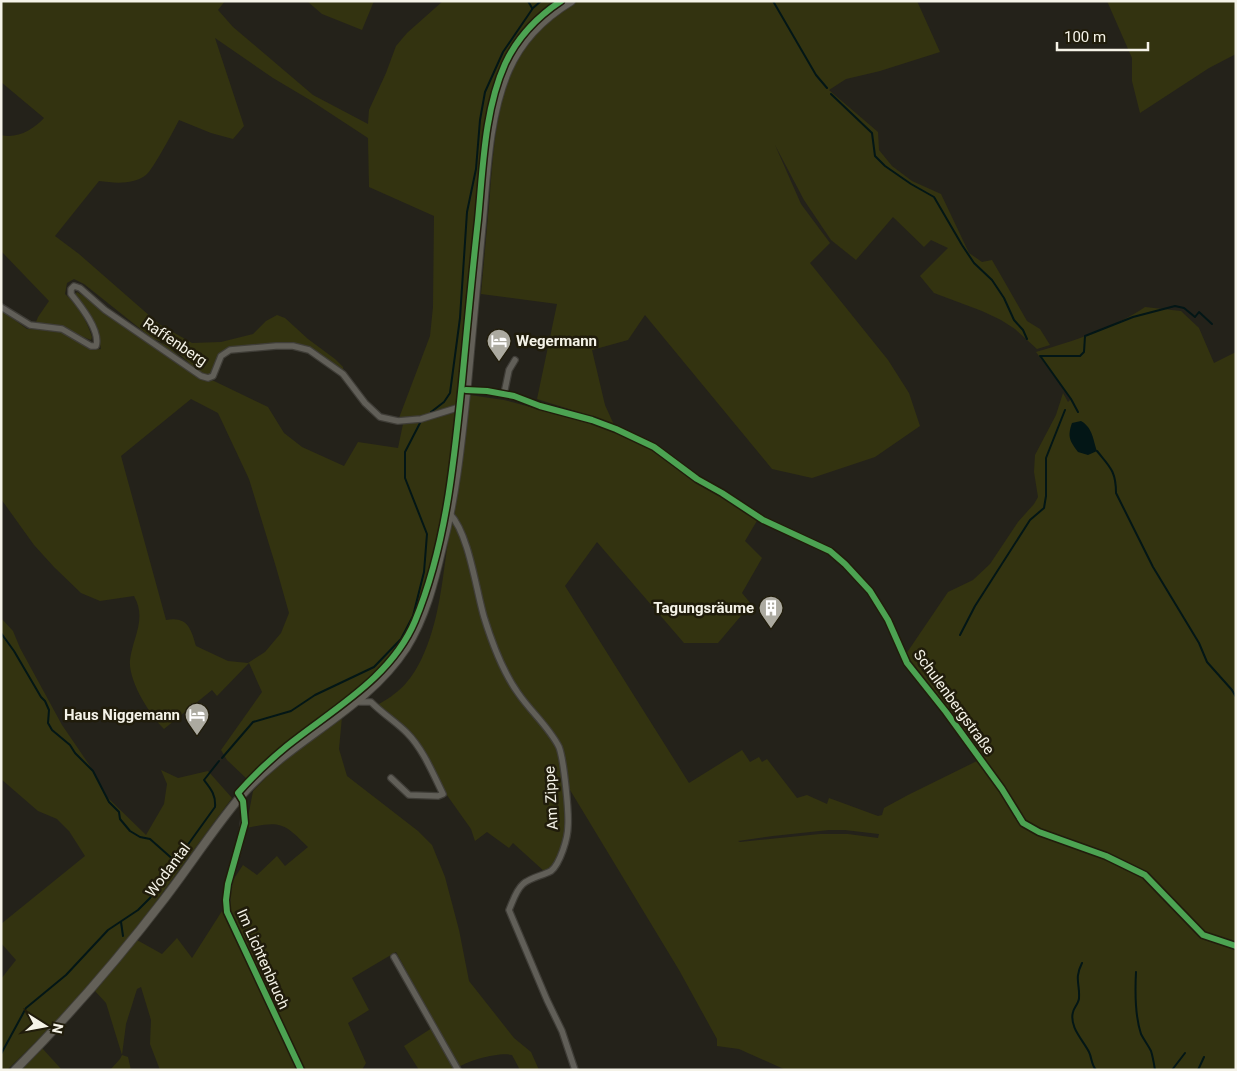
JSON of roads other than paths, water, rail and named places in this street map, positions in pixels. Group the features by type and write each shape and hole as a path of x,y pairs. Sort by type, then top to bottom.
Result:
{"main road":[{"name":"Wodantal","path":"15,1070 121,953 167,895 216,827 242,796 266,770 289,750 356,702 379,681 397,661 419,624 431,590 450,514 459,460 490,146 500,94 509,67 524,42 542,22 571,1"}],"street":[{"name":"Raffenberg","path":"1,308 30,325 58,327 91,346 96,346 97,342 91,324 70,294 71,288 74,286 80,288 105,310 201,376 208,378 213,376 221,356 230,350 293,346 309,350 336,369 352,385 365,404 380,417 398,421 421,419 465,407"},
{"path":"504,394 509,370 516,360"},
{"name":"Schulenbergstraße","path":"466,390 504,394 592,420 640,439 697,479 763,520 834,554 870,592 888,620 907,663 946,712 1002,789 1023,823 1039,832 1106,856 1145,875 1203,934 1236,946"},
{"name":"Am Zippe","path":"450,514 456,521 465,545 477,584 484,618 500,660 517,692 555,739 560,750 568,827 564,848 555,867 523,884 516,893 509,910 546,1000 562,1031 575,1070"},
{"path":"356,702 371,702 384,716 407,734 418,747 443,794 438,796 409,795 391,778"},
{"name":"Im Lichtenbruch","path":"242,796 245,823 228,884 227,912 301,1070"},
{"path":"394,957 458,1070"}],"waterway":[{"path":"528,1 532,8"},
{"path":"431,412 444,402 450,393 460,318 467,212 476,169 480,120 485,92 503,52 533,8 541,1"},
{"path":"773,1 816,75 827,88"},
{"path":"831,94 872,133 875,156 885,166 934,197 974,263 992,280 1004,298 1014,320 1023,330 1027,339"},
{"path":"1040,356 1080,356 1084,352 1085,336 1133,317 1175,306 1184,308 1195,317 1199,312 1212,324"},
{"path":"1041,357 1078,412"},
{"path":"960,635 975,606 1030,520 1044,508 1046,496 1046,458 1065,410"},
{"path":"222,758 253,722 291,711 315,695 374,667 401,639 413,616 424,572 427,534 405,478 405,452 420,423"},
{"path":"1097,451 1113,474 1116,493 1153,567 1199,643 1207,662 1236,697"},
{"path":"1,633 45,701 49,710 48,723 52,730 70,745 75,753 93,771 109,802 119,812 120,819 130,831 140,837 150,839 176,862 150,898 138,910 108,930 66,975 26,1008 1,1054"},
{"path":"179,857 215,807 214,796 204,780 219,761"},
{"path":"121,922 123,936"},
{"path":"1082,963 1078,977 1079,1000 1072,1018 1077,1033 1089,1052 1096,1070"},
{"path":"1136,972 1138,1019 1141,1034 1151,1051 1155,1070"},
{"path":"1172,1070 1185,1053"},
{"path":"1198,1070 1204,1057"}],"place":[{"name":"Wegermann","path":"499,362"},
{"name":"Tagungsräume","path":"771,629"},
{"name":"Haus Niggemann","path":"197,736"}]}
